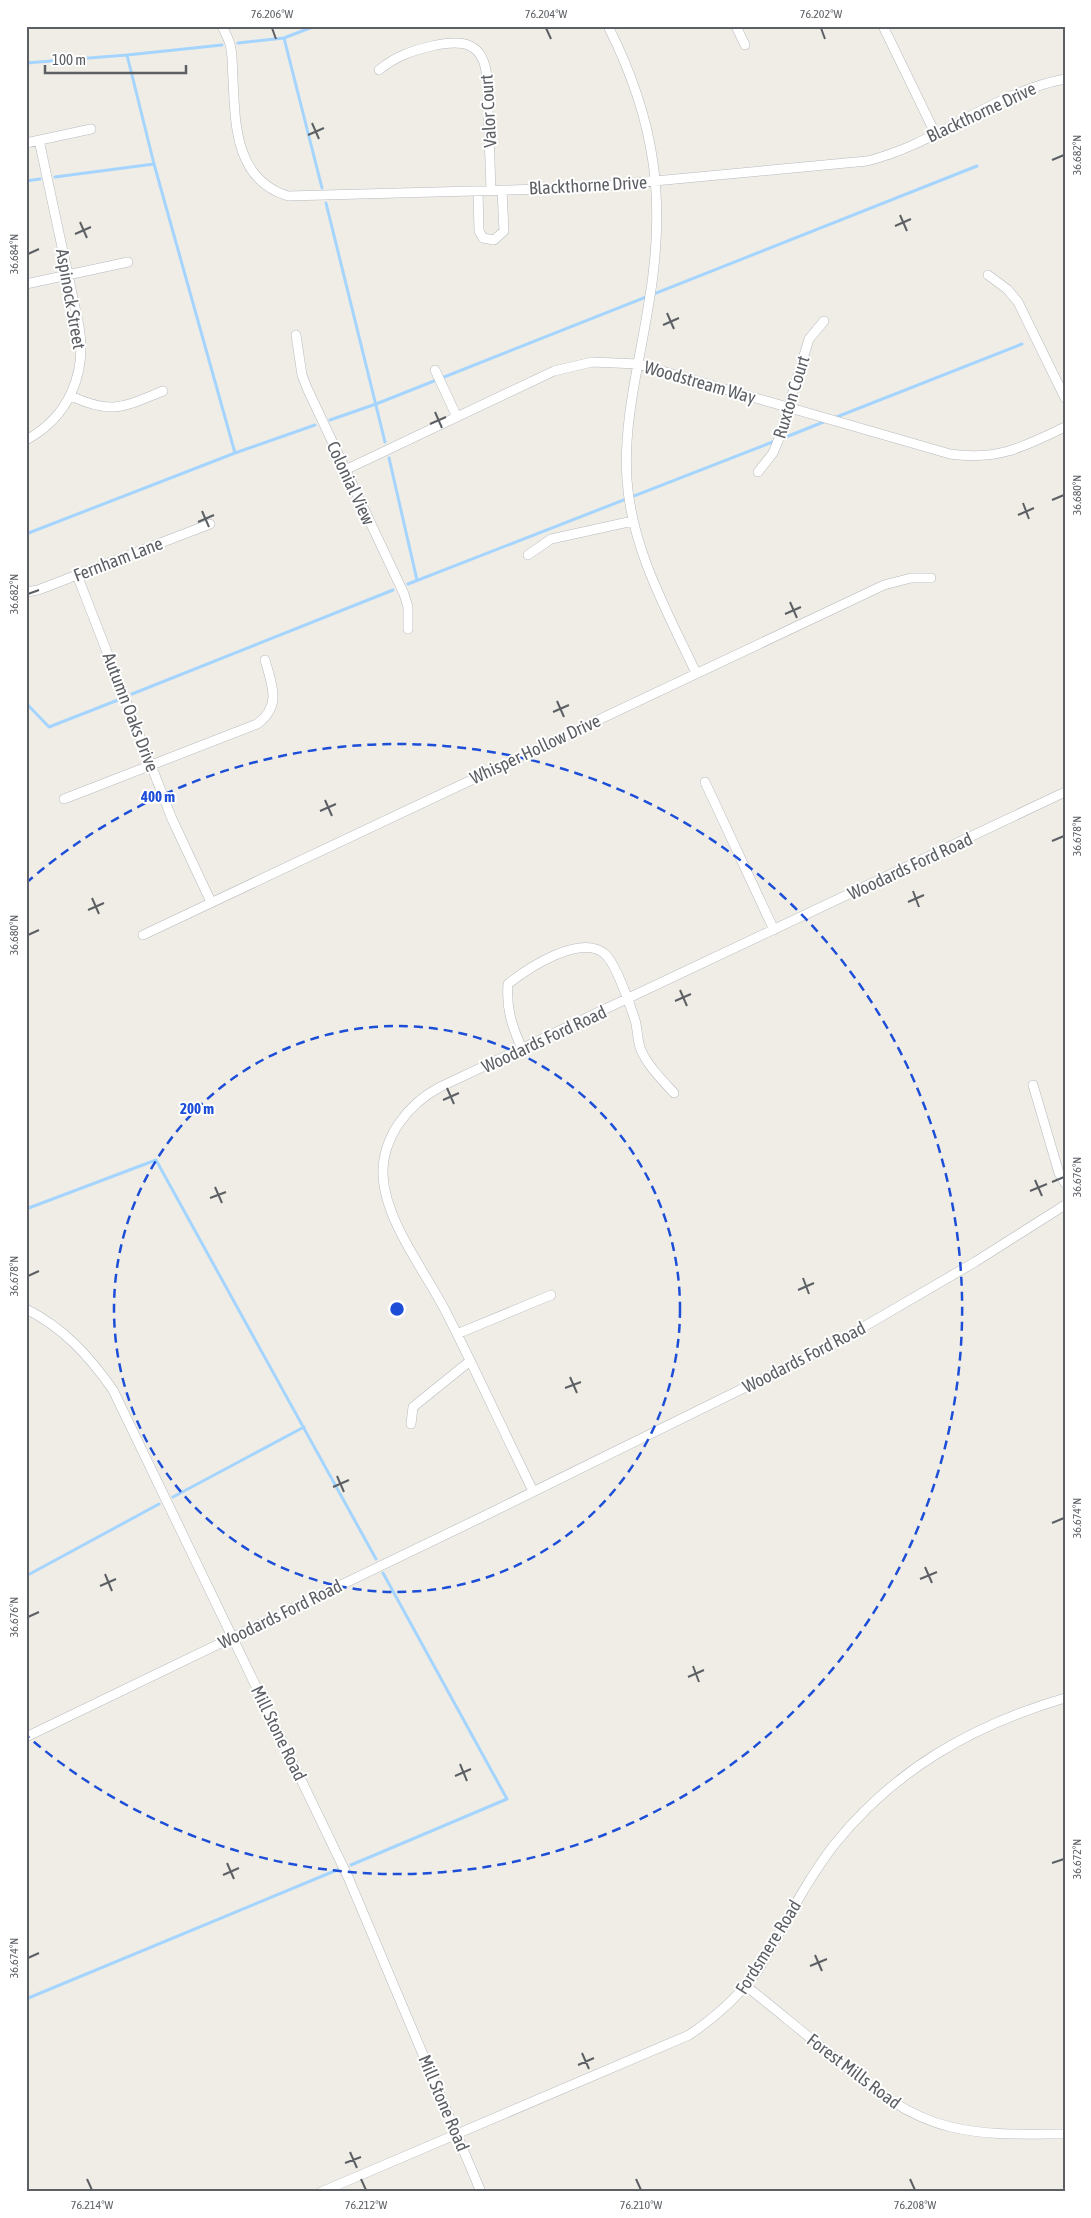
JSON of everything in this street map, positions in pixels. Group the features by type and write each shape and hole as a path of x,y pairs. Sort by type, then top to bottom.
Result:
{"street":[{"name":"Blackthorne Drive","path":"222,26 230,44 235,122 245,160 256,179 270,190 288,196 580,188 867,161 894,153 1015,94 1065,78"},
{"path":"608,26 632,80 647,125 658,206 655,265 626,445 627,480 633,521 644,561 696,674"},
{"path":"736,26 745,45"},
{"path":"882,26 935,133"},
{"name":"Valor Court","path":"379,70 403,53 450,42 465,43 481,55 486,68 487,78 491,190"},
{"path":"26,143 90,129"},
{"name":"Aspinock Street","path":"26,440 56,417 71,396 82,356 79,326 39,140"},
{"path":"478,190 479,231 483,238 494,240 504,231 502,190"},
{"path":"26,284 128,262"},
{"path":"988,275 1007,289 1018,302 1065,398"},
{"name":"Ruxton Court","path":"758,472 776,447 809,339 824,321"},
{"name":"Colonial View","path":"296,335 302,375 312,401 406,601 408,629"},
{"name":"Woodstream Way","path":"345,470 564,368 592,362 638,364 950,454 970,457 1012,452 1065,427"},
{"path":"435,370 457,417"},
{"path":"71,396 95,406 108,408 131,404 163,391"},
{"path":"528,555 551,539 633,521"},
{"name":"Fernham Lane","path":"26,592 38,590 210,524"},
{"name":"Autumn Oaks Drive","path":"77,575 172,819 211,902"},
{"name":"Whisper Hollow Drive","path":"143,934 884,585 911,578 931,578"},
{"path":"64,799 257,724 264,719 272,706 274,696 265,660"},
{"path":"705,782 774,930"},
{"name":"Woodards Ford Road","path":"533,1491 457,1334 389,1210 383,1174 386,1153 392,1135 406,1112 425,1096 1065,792"},
{"path":"522,1049 512,1026 506,1002 508,984 528,968 575,948 592,947 605,954 627,999 636,1024 641,1050 654,1070 674,1093"},
{"path":"1033,1085 1059,1173 1065,1183"},
{"name":"Woodards Ford Road","path":"26,1737 841,1340 975,1262 1065,1205"},
{"path":"457,1334 552,1295"},
{"name":"Mill Stone Road","path":"26,1309 59,1329 74,1342 96,1365 113,1390 348,1877 481,2192"},
{"path":"411,1424 413,1407 470,1361"},
{"name":"Fordsmere Road","path":"321,2192 689,2035 716,2017 746,1986 757,1972 818,1868 834,1846 873,1802 912,1770 970,1734 1005,1717 1065,1698"},
{"name":"Forest Mills Road","path":"746,1986 877,2092 908,2111 949,2127 980,2132 1065,2134"}],"waterway":[{"path":"238,43 284,38 315,26"},
{"path":"284,38 322,188"},
{"path":"26,63 222,45"},
{"path":"127,55 154,164 235,453"},
{"path":"55,177 154,164"},
{"path":"330,420 376,404 977,166"},
{"path":"26,181 40,179"},
{"path":"326,203 385,442"},
{"path":"834,418 1022,344"},
{"path":"781,439 826,421"},
{"path":"26,534 235,453 315,425"},
{"path":"408,584 775,441"},
{"path":"389,458 417,580"},
{"path":"132,694 393,590"},
{"path":"26,703 49,727 118,700"},
{"path":"26,1209 156,1160 376,1559"},
{"path":"173,1497 304,1427"},
{"path":"26,1576 159,1504"},
{"path":"351,1865 507,1799 383,1573"},
{"path":"26,1999 337,1870"}]}
